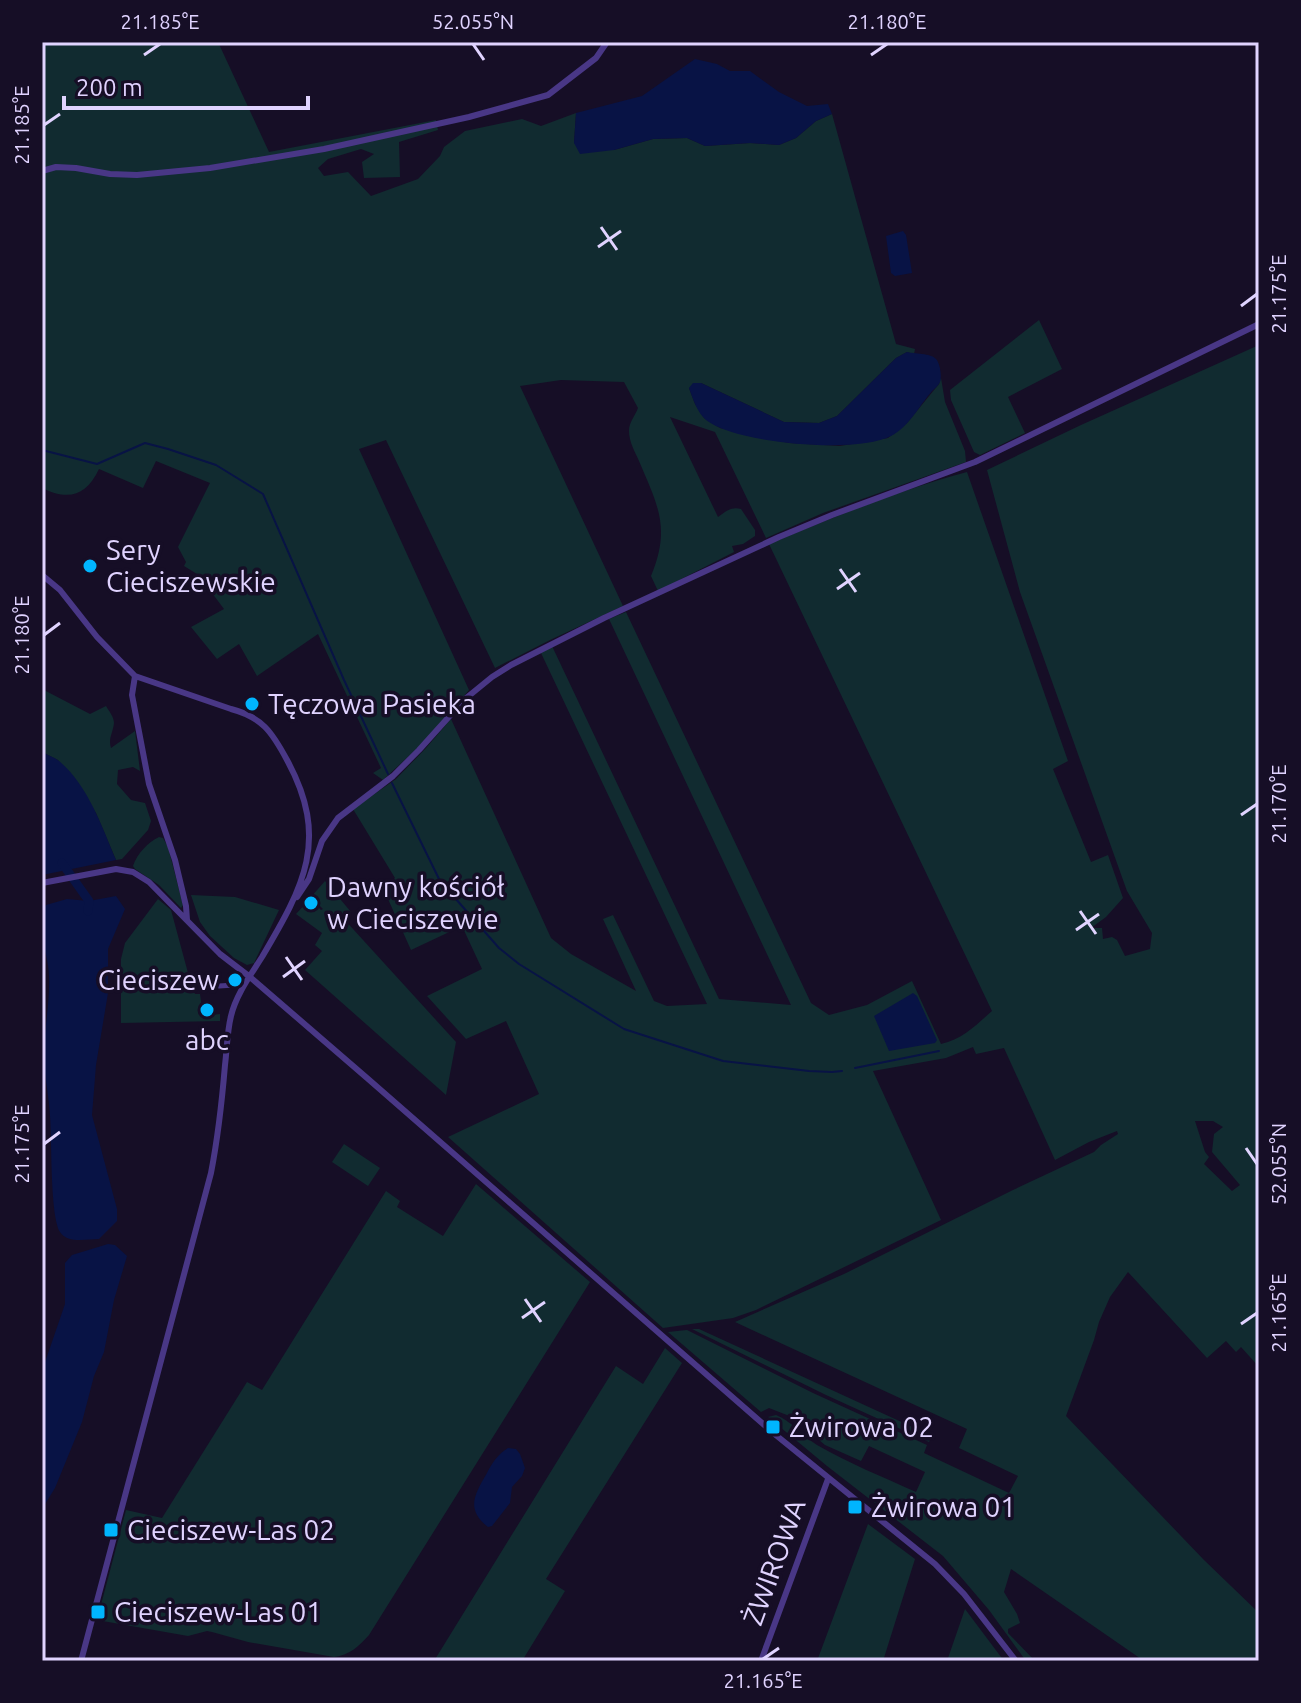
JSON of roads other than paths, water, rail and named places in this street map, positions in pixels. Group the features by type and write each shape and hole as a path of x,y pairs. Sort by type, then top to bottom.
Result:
{"street":[{"path":"42,171 56,167 137,175 210,168 324,149 469,117 548,95 596,58 607,42"},
{"path":"294,899 306,886 322,841 338,818 399,770 465,699 511,665 779,537 975,462 1259,324"},
{"path":"42,575 60,590 97,637 135,676 247,713 263,724 300,787 308,815 308,853 301,883 237,999 230,1019 211,1173 81,1661"},
{"path":"135,676 132,695 149,784 175,860 187,920"},
{"path":"42,883 101,871 124,870 140,876 156,888 220,954 777,1436 935,1564 964,1594 1016,1661"},
{"path":"219,986 238,986"},
{"name":"ŻWIROWA","path":"761,1661 828,1479"}],"waterway":[{"path":"42,450 97,464 145,443 216,465 263,494 388,774"},
{"path":"392,783 440,881 499,948 519,964 624,1029 723,1061 809,1071 842,1071"},
{"path":"62,863 89,901 88,911"},
{"path":"855,1068 939,1051"}],"place":[{"name":"Sery Cieciszewskie","path":"90,566"},
{"name":"Tęczowa Pasieka","path":"252,704"},
{"name":"Dawny kościół w Cieciszewie","path":"311,903"},
{"name":"Cieciszew","path":"235,980"},
{"name":"abc","path":"207,1010"},
{"name":"Żwirowa 02","path":"773,1427"},
{"name":"Żwirowa 01","path":"855,1507"},
{"name":"Cieciszew-Las 02","path":"111,1530"},
{"name":"Cieciszew-Las 01","path":"98,1612"}]}
